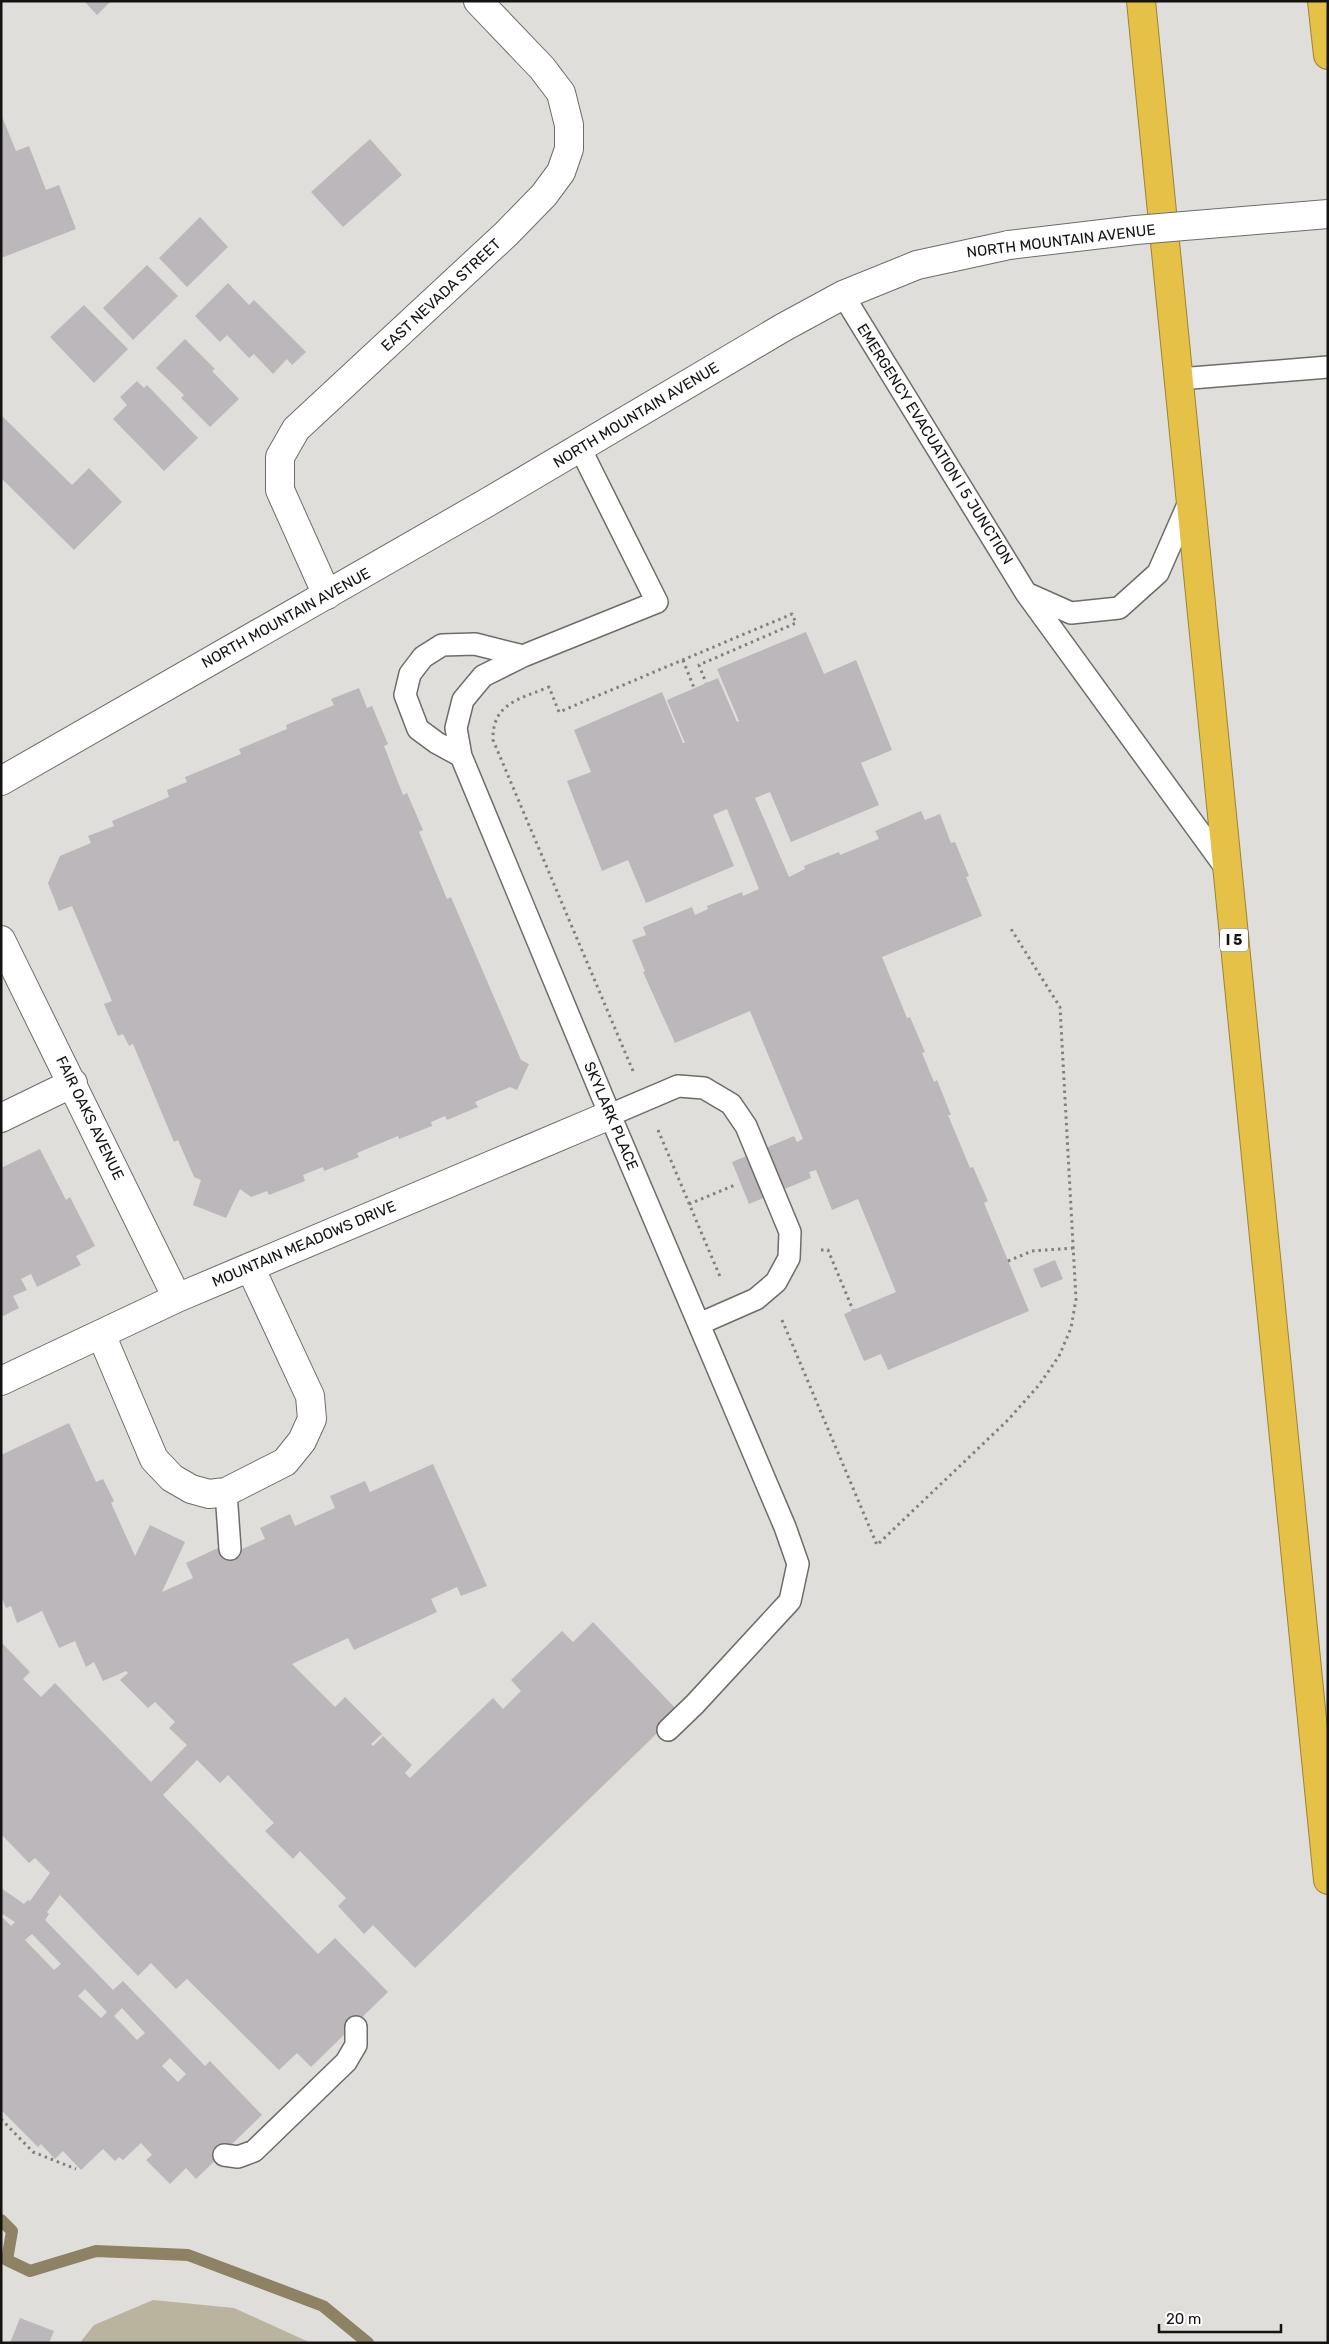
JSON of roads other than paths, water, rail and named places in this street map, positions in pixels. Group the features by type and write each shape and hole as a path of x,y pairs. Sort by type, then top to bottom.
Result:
{"highway":[{"name":"I 5","path":"1141,1 1328,1880"},
{"path":"1322,1 1328,55"}],"street":[{"name":"EAST NEVADA STREET","path":"327,595 280,490 280,457 296,429 506,234 544,195 561,172 568,149 569,125 561,93 542,68 478,1"},
{"name":"NORTH MOUNTAIN AVENUE","path":"1,781 106,719 327,595 784,327 843,295 917,265 1009,245 1136,230 1328,214"},
{"name":"FAIR OAKS AVENUE","path":"1,940 73,1083 177,1298"},
{"path":"1,1118 73,1083"},
{"name":"MOUNTAIN MEADOWS DRIVE","path":"1,1381 177,1298 610,1114"},
{"path":"101,1334 154,1459 172,1478 191,1489 209,1494 226,1492 285,1462 302,1441 312,1419 310,1396 250,1267"}],"lane":[{"name":"EMERGENCY EVACUATION I 5 JUNCTION","path":"843,295 1026,593 1228,871"},
{"path":"1179,379 1328,367"},
{"path":"461,756 437,743 418,729 405,695 410,674 422,656 442,645 475,644 523,656 656,602 580,448"},
{"path":"1026,593 1071,613 1119,608 1158,573 1190,500"},
{"name":"SKYLARK PLACE","path":"523,656 483,676 463,700 456,728 461,756 610,1114 785,1526 798,1564 790,1600 695,1704 668,1730"},
{"path":"610,1114 678,1086 704,1088 731,1104 746,1126 790,1232 789,1258 776,1282 756,1298 699,1324"},
{"path":"226,1492 230,1549"},
{"path":"224,2155 238,2157 254,2151 346,2062 356,2046 356,2026"}],"waterway":[{"path":"1,2220 12,2231 7,2260 30,2271 96,2251 188,2255 323,2306 368,2343"}]}
